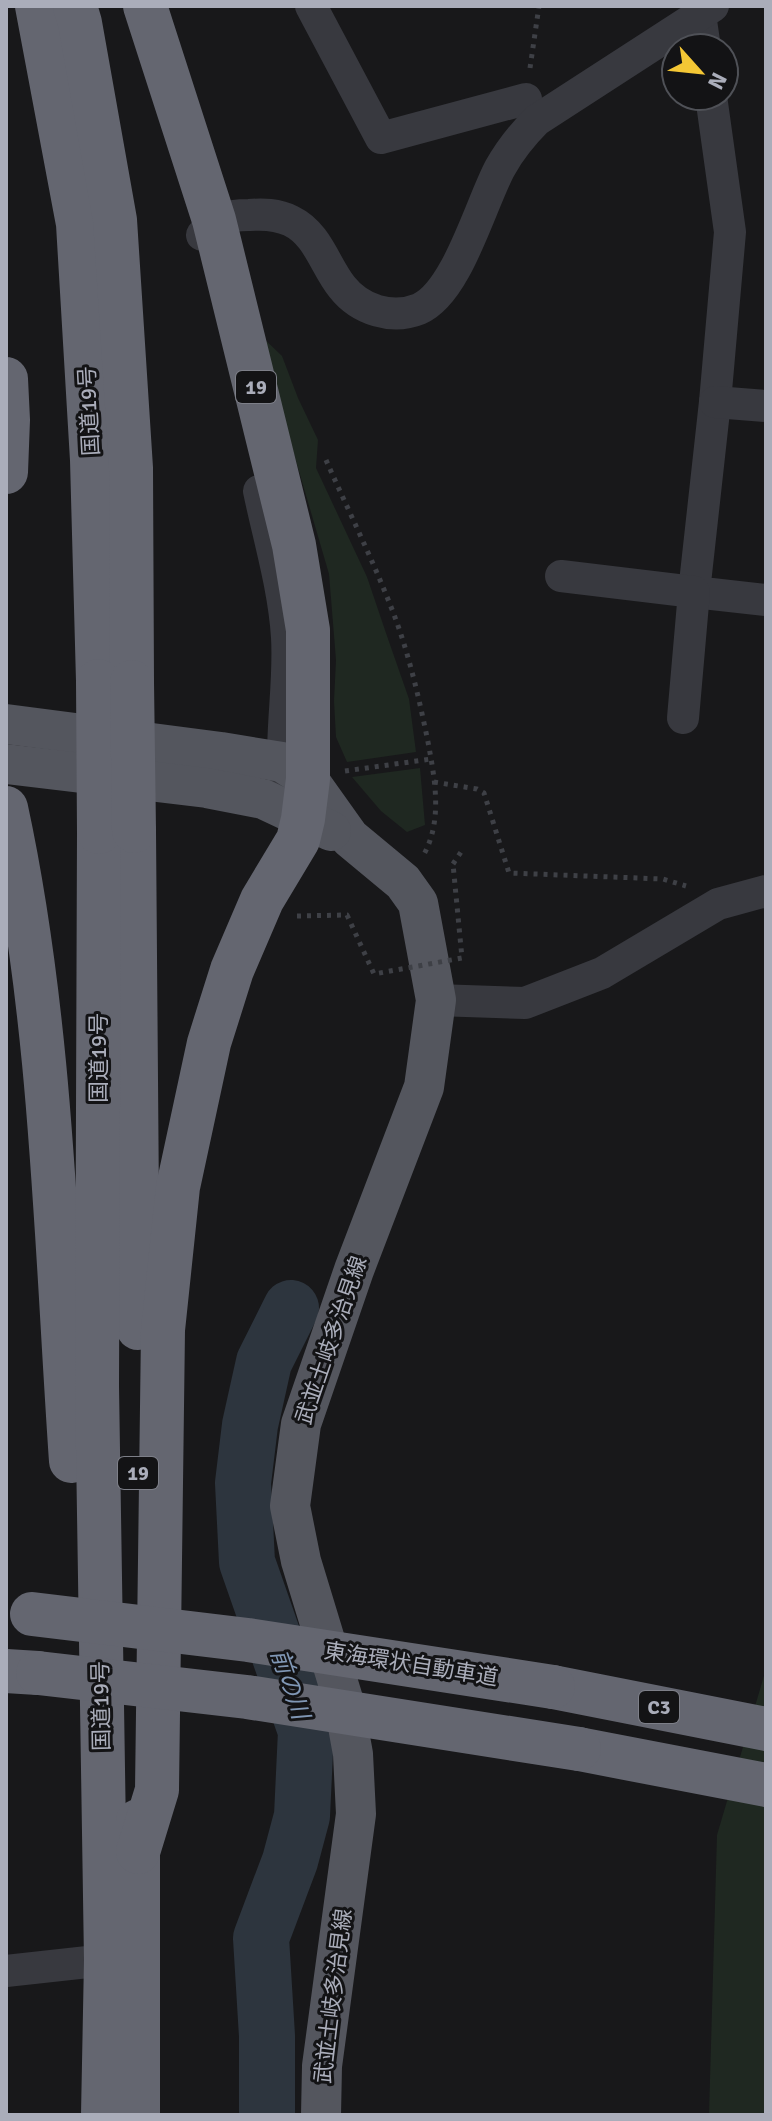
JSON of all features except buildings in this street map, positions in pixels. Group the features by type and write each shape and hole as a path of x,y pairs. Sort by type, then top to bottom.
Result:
{"highway":[{"name":"国道19号","path":"37,6 78,224 92,460 115,682"},
{"name":"国道19号","path":"75,6 115,220 131,468 115,682 116,831 97,1386 106,1960 103,2115"},
{"name":"19","path":"138,1852 157,1790 163,1330 178,1187 209,1043 232,970 262,900 298,840 309,783 308,630 294,545 214,220 145,6"},
{"path":"6,379 6,472"},
{"name":"19","path":"6,808 17,860 42,1034 78,1571 101,1664"},
{"name":"国道19号","path":"116,831 138,1239 138,2115"},
{"name":"東海環状自動車道","path":"19,1613 248,1640 553,1687 766,1729"},
{"path":"22,1672 247,1697 579,1749 766,1785"}],"main road":[{"path":"6,724 221,752 309,783"},
{"name":"武並土岐多治見線","path":"6,764 207,788 263,799 309,783 350,838 403,882 418,903 436,1000 424,1087 354,1270 301,1424 290,1506 301,1561 343,1699 353,1754 356,1814 322,2066 321,2115"}],"street":[{"path":"311,6 381,138 526,99"},
{"path":"214,220 270,214 292,221 308,234 327,259 342,287 360,304 379,312 397,314 421,309 443,287 461,259 499,170 515,143 537,120 706,10"},
{"path":"705,32 706,10"},
{"path":"683,718 730,232 713,112"},
{"path":"715,402 766,406"},
{"path":"561,576 766,600"},
{"path":"436,1000 525,1003 602,973 718,904 766,891"},
{"path":"6,1971 106,1960"}],"path":[{"path":"526,99 539,6"},
{"path":"326,460 393,612 417,685 431,759 436,822 432,840 403,882"},
{"path":"309,783 431,759"},
{"path":"434,782 477,789 484,793 509,873 663,879 693,888 718,904"},
{"path":"297,916 347,915 374,974 462,958 453,864 461,852"}],"shaded area":[{"path":"259,334 282,356 318,440 316,468 367,577 409,699 416,752 347,762 336,737 336,660 329,574"},
{"path":"420,768 425,825 407,832 381,811 352,777"},
{"path":"766,1669 766,2115 709,2115 717,1835"}],"waterway":[{"name":"前の川","path":"267,2115 267,2036 261,1938 290,1861 302,1816 306,1731 247,1562 243,1483 250,1425 264,1362 291,1308"}]}
